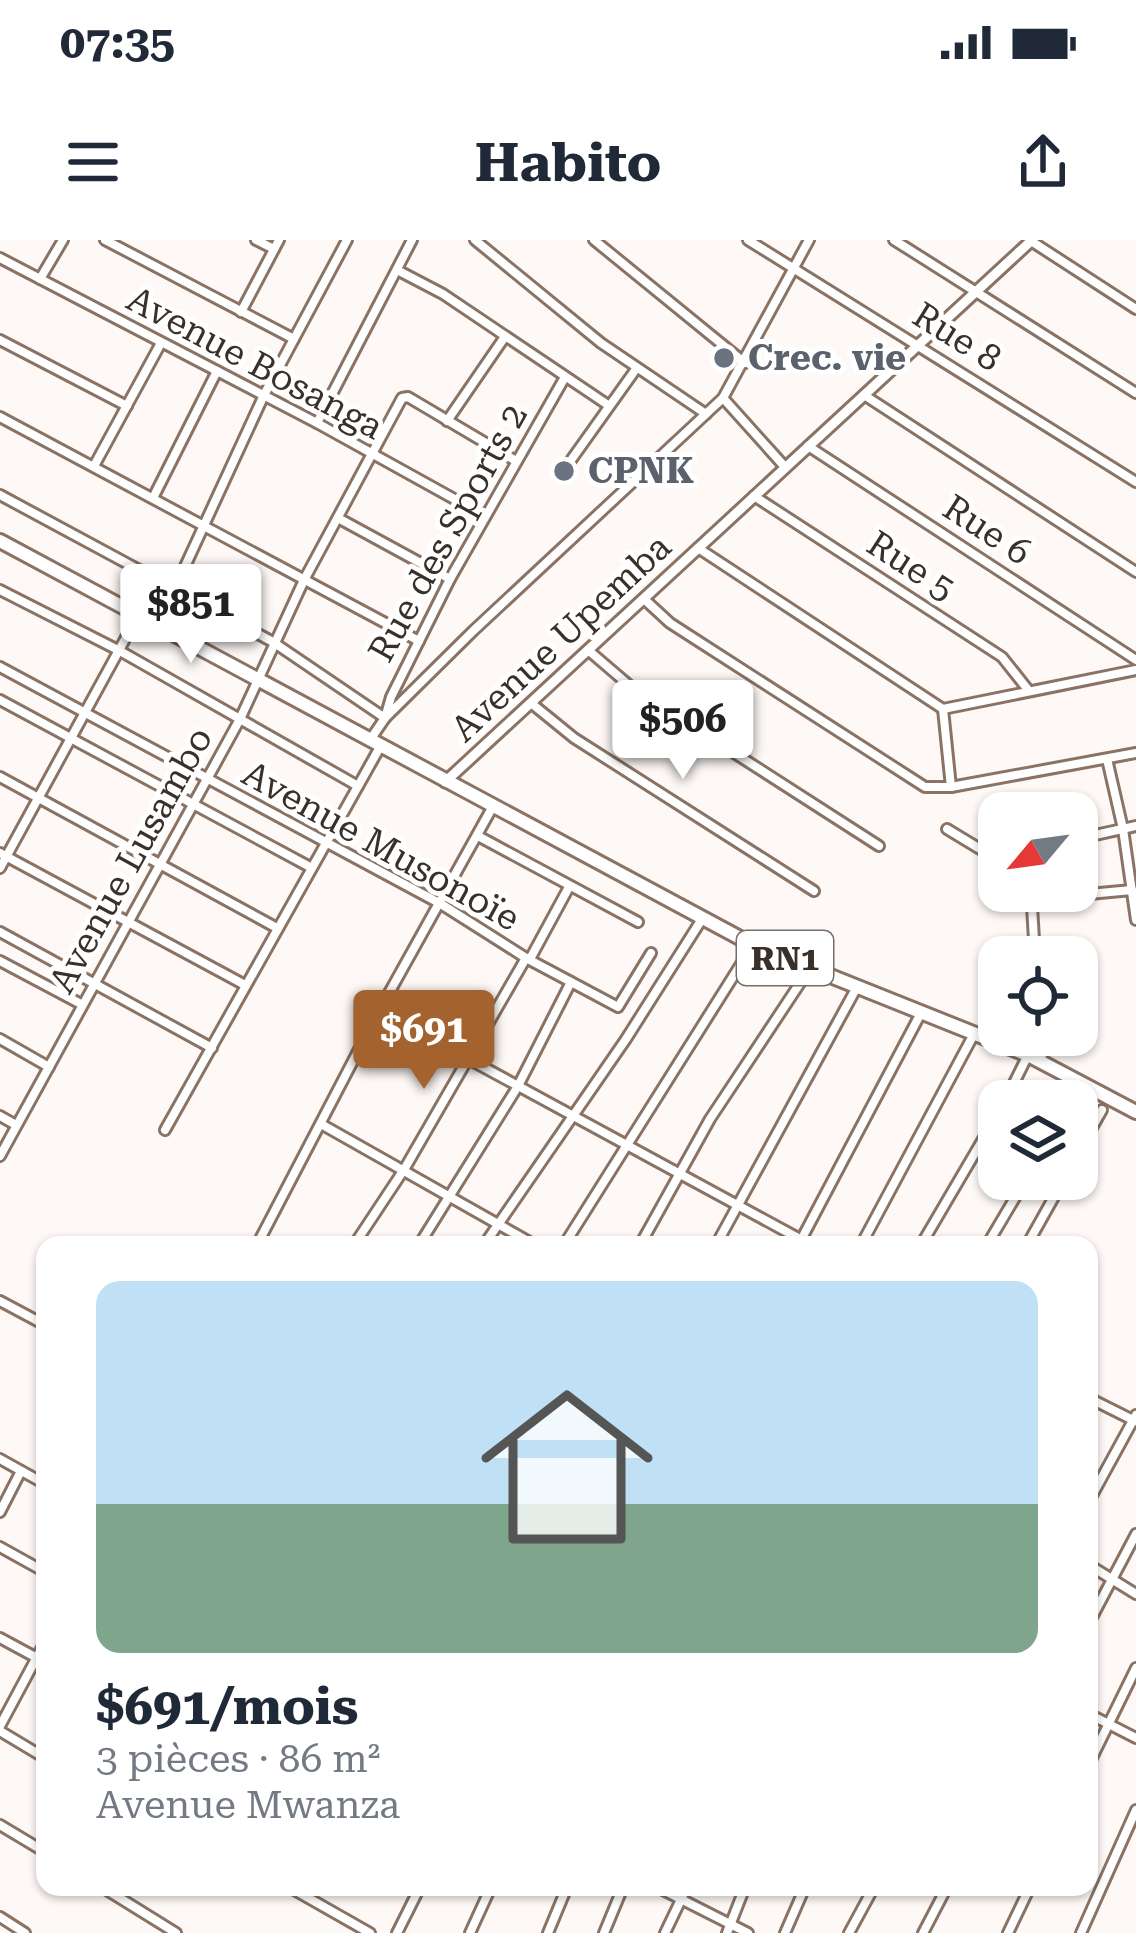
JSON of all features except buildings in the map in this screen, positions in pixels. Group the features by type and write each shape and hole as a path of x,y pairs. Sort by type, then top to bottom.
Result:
{"highway":[{"name":"RN1","path":"0,541 753,945 978,1035"},
{"name":"RN1","path":"1030,1056 1078,1080"},
{"name":"RN1","path":"1098,1091 1136,1112"}],"street":[{"path":"40,279 63,240"},
{"path":"105,240 294,339"},
{"path":"241,312 276,245 256,240"},
{"path":"176,586 264,395 347,240"},
{"path":"475,240 636,368 706,414"},
{"path":"594,240 746,363"},
{"name":"Rue 8","path":"748,240 1136,482"},
{"path":"165,1130 358,786 385,718 723,398 746,363 808,240"},
{"path":"894,240 1136,393"},
{"path":"1031,240 1136,308"},
{"name":"Avenue Upemba","path":"445,782 1031,240"},
{"path":"317,423 399,272 408,242"},
{"name":"Avenue Bosanga","path":"0,258 485,516"},
{"path":"399,272 443,294 504,338"},
{"name":"Rue des Sports 2","path":"447,421 504,338 608,405"},
{"path":"0,340 127,406"},
{"path":"94,466 161,343"},
{"path":"564,470 636,368"},
{"path":"153,498 217,371"},
{"name":"Rue des Sports 2","path":"385,718 450,579 565,377"},
{"path":"863,394 1136,572"},
{"name":"Avenue Lusambo","path":"0,1156 240,719 304,580 405,397 447,421"},
{"path":"723,398 785,467"},
{"path":"0,417 419,641"},
{"path":"447,421 516,461"},
{"name":"Rue 6","path":"808,446 1136,660"},
{"path":"0,495 273,642 385,718"},
{"name":"Rue 5","path":"754,496 1002,657 1029,692"},
{"path":"338,518 450,579"},
{"path":"698,548 944,709 1136,670"},
{"path":"0,868 3,855 74,738 159,577"},
{"path":"0,590 120,651 358,786"},
{"path":"644,599 670,623 925,787 951,787 1136,753"},
{"path":"588,650 630,686 879,846"},
{"name":"Avenue Musonoïe","path":"0,667 619,1006 651,953"},
{"name":"Avenue Musonoïe","path":"0,700 310,867"},
{"path":"531,703 574,738 814,891"},
{"path":"944,709 951,787"},
{"path":"1107,759 1124,829 1136,920"},
{"path":"0,777 277,928"},
{"path":"262,1236 492,808"},
{"path":"1098,835 1136,826"},
{"path":"947,830 978,848"},
{"path":"478,836 638,922"},
{"path":"3,855 245,985"},
{"path":"360,1236 405,1168 569,886"},
{"path":"1034,936 1035,899 1132,890"},
{"path":"490,1236 702,919"},
{"path":"0,932 212,1048"},
{"path":"570,1236 753,945"},
{"path":"0,961 81,1004"},
{"path":"645,1236 678,1174 810,968"},
{"path":"425,1236 518,1087 571,982"},
{"path":"721,1236 857,987"},
{"path":"379,1011 792,1236"},
{"path":"809,1236 922,1011"},
{"path":"866,1236 974,1033"},
{"path":"0,1039 49,1067"},
{"path":"1042,1056 1042,1062"},
{"path":"1098,1117 1102,1110"},
{"path":"0,1116 16,1125"},
{"path":"321,1124 520,1236"},
{"path":"926,1236 978,1148"},
{"path":"992,1236 1014,1200"},
{"path":"1032,1236 1052,1200"},
{"path":"0,1301 36,1320"},
{"path":"1098,1402 1135,1419 1098,1485"},
{"path":"0,1460 36,1479"},
{"path":"0,1512 21,1471"},
{"path":"1098,1606 1136,1534"},
{"path":"0,1546 36,1568"},
{"path":"1098,1571 1136,1594"},
{"path":"0,1638 36,1657"},
{"path":"36,1660 0,1729 36,1752"},
{"path":"1098,1745 1136,1668"},
{"path":"1098,1719 1136,1738"},
{"path":"1098,1895 1136,1810"},
{"path":"0,1825 36,1847"},
{"path":"116,1896 176,1933"},
{"path":"307,1896 370,1933"},
{"path":"397,1933 416,1896"},
{"path":"470,1933 487,1896"},
{"path":"548,1933 563,1896"},
{"path":"604,1933 619,1896"},
{"path":"675,1896 729,1929 748,1933"},
{"path":"665,1933 682,1896"},
{"path":"729,1929 742,1896"},
{"path":"785,1933 801,1896"},
{"path":"849,1933 869,1896"},
{"path":"923,1933 942,1896"},
{"path":"1008,1933 1026,1896"},
{"path":"1081,1933 1098,1896"},
{"path":"0,1917 25,1933"}],"place":[{"name":"Crec. vie","path":"724,358"},
{"name":"CPNK","path":"564,471"}]}
